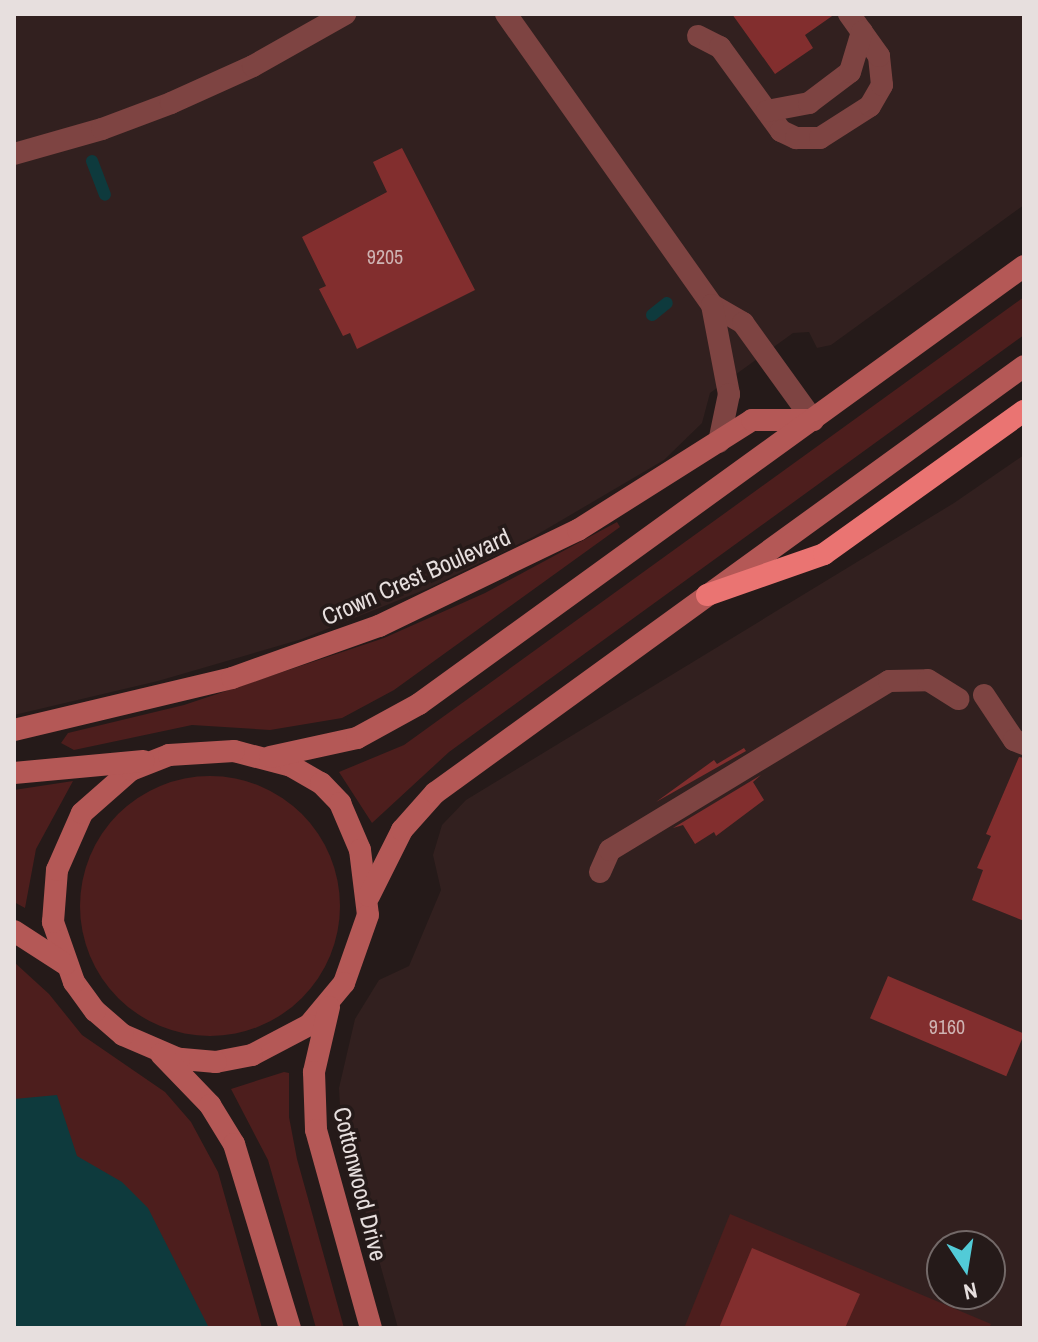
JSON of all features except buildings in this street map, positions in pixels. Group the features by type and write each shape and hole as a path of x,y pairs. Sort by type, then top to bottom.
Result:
{"highway":[{"path":"707,595 824,554 1024,411"}],"main road":[{"path":"269,758 357,738 419,704 1024,266"},
{"path":"148,761 95,797 63,848 52,904 65,964 95,1011 123,1035 160,1053 207,1062 252,1055 300,1032 330,1004 358,953 368,897 402,830 435,793 1024,366"},
{"name":"Crown Crest Boulevard","path":"14,730 232,678 379,626 578,530 752,420 813,420"},
{"path":"14,773 148,761 213,750 269,758 308,774 340,803 360,850 368,897"},
{"path":"14,931 65,964"},
{"name":"Cottonwood Drive","path":"330,1004 314,1072 316,1130 371,1328"},
{"path":"160,1053 210,1105 234,1144 290,1328"}],"street":[{"path":"14,154 102,129 171,103 253,66 345,14"},
{"path":"506,14 712,305 729,394 719,442"},
{"path":"767,111 809,103 850,72 856,23"},
{"path":"698,36 720,47 788,135 808,139 834,133 859,116 877,97 883,75 879,56 856,23"},
{"path":"712,305 743,323 813,420"},
{"path":"600,872 610,850 889,681 928,680 958,699"},
{"path":"984,695 1014,740 1024,744"}],"shaded area":[{"path":"14,14 1024,14 1024,205 831,345 817,348 809,332 793,333 710,393 702,423 664,460 533,537 429,588 302,639 158,681 14,715"},
{"path":"1024,297 1024,335 449,752 372,823 339,772 404,745"},
{"path":"1024,455 1024,1328 398,1328 341,1125 339,1088 355,1019 379,980 409,966 441,890 433,855 442,825 466,800 954,503"},
{"path":"617,522 620,527 394,690 342,718 270,730 192,725 74,750 61,743 68,733 184,705 384,638 485,593"},
{"path":"210,776 260,786 302,814 330,856 340,906 330,956 302,998 260,1026 210,1036 160,1026 118,998 90,956 80,906 90,856 118,814 160,786"},
{"path":"73,781 36,849 25,908 14,902 14,790"},
{"path":"14,962 49,994 82,1035 165,1092 191,1122 218,1172 262,1328 14,1328"},
{"path":"289,1073 289,1117 297,1159 344,1328 316,1328 268,1160 231,1089"},
{"path":"730,1214 926,1297 926,1310 958,1310 991,1324 989,1328 685,1326"}],"water":[{"path":"57,1095 77,1156 122,1182 148,1208 209,1328 14,1328 14,1099"}],"waterway":[{"path":"92,161 105,195"},
{"path":"652,315 667,303"}]}
